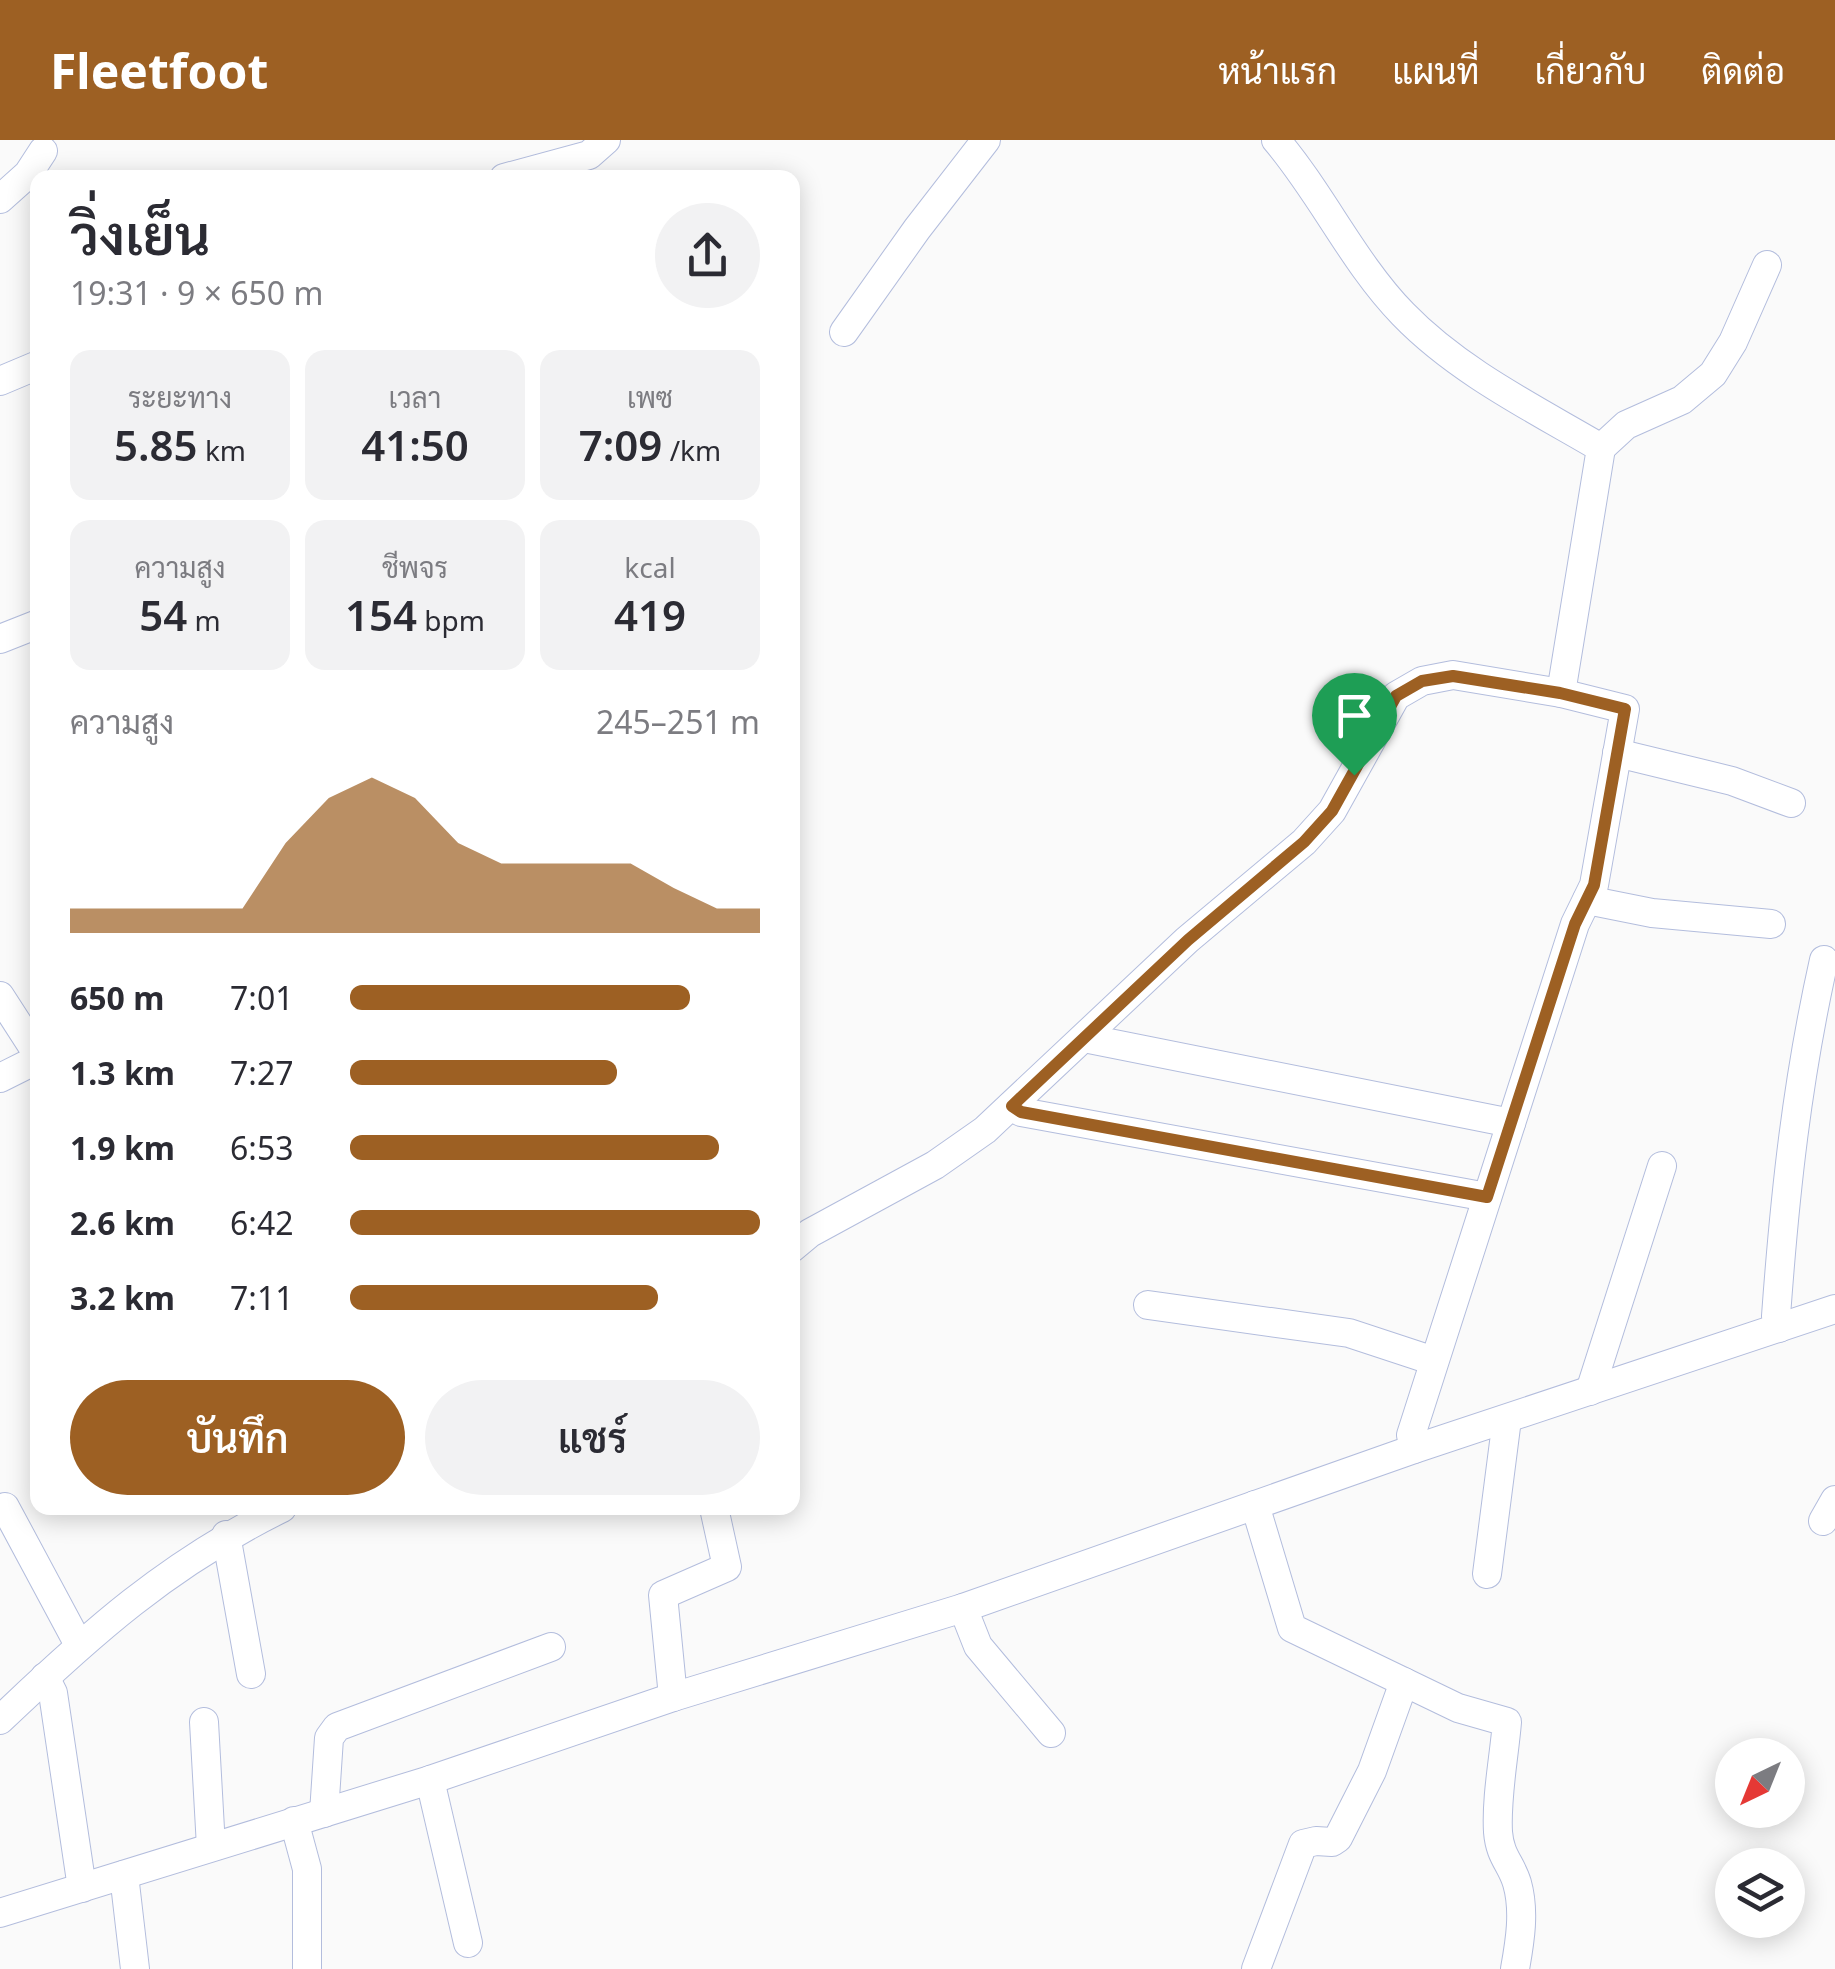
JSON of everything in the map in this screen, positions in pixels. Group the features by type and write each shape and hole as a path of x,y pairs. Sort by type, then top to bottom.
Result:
{"street":[{"path":"532,170 588,154 606,140"},
{"path":"844,332 986,140"},
{"path":"1276,140 1403,314 1474,373 1601,448"},
{"path":"31,170 43,151"},
{"path":"0,199 30,171"},
{"path":"1560,693 1601,448 1626,426 1682,400 1714,374 1733,342 1767,265"},
{"path":"0,381 30,368"},
{"path":"0,639 30,627"},
{"path":"800,1242 986,1130 1188,940 1304,842 1332,811 1396,696 1422,681 1453,676 1560,693 1625,709 1594,885 1575,924 1410,1435 1414,1449"},
{"path":"1617,752 1732,781 1790,802"},
{"path":"1587,900 1652,913 1771,924"},
{"path":"1779,1328 1779,1282 1795,1108 1824,960"},
{"path":"0,996 30,1045"},
{"path":"1084,1038 1511,1123"},
{"path":"0,1078 30,1062"},
{"path":"1012,1106 1021,1112 1487,1197"},
{"path":"1590,1392 1662,1166"},
{"path":"1148,1305 1348,1333 1434,1361"},
{"path":"0,1913 430,1780 674,1697 963,1608 1414,1449 1835,1310"},
{"path":"1487,1574 1507,1419"},
{"path":"1255,1505 1292,1628 1458,1708 1507,1722 1498,1829 1502,1856 1520,1896 1522,1921 1515,1969"},
{"path":"6,1507 80,1646"},
{"path":"0,1720 161,1578 226,1535 267,1515"},
{"path":"674,1697 663,1595 727,1568 716,1515"},
{"path":"226,1535 251,1674"},
{"path":"963,1608 978,1646 1051,1733"},
{"path":"324,1813 329,1738 336,1727 551,1647"},
{"path":"45,1677 53,1692 82,1888"},
{"path":"1256,1969 1303,1844 1338,1838 1372,1771 1404,1682"},
{"path":"204,1722 210,1847"},
{"path":"430,1780 468,1943"},
{"path":"294,1822 307,1869 307,1969"},
{"path":"124,1875 135,1969"}],"route":[{"path":"1453,676 1560,693 1625,709 1594,885 1575,924 1487,1197 1021,1112 1012,1106 1188,940 1304,842 1332,811 1354,775 1396,696 1422,681 1453,676"}]}
